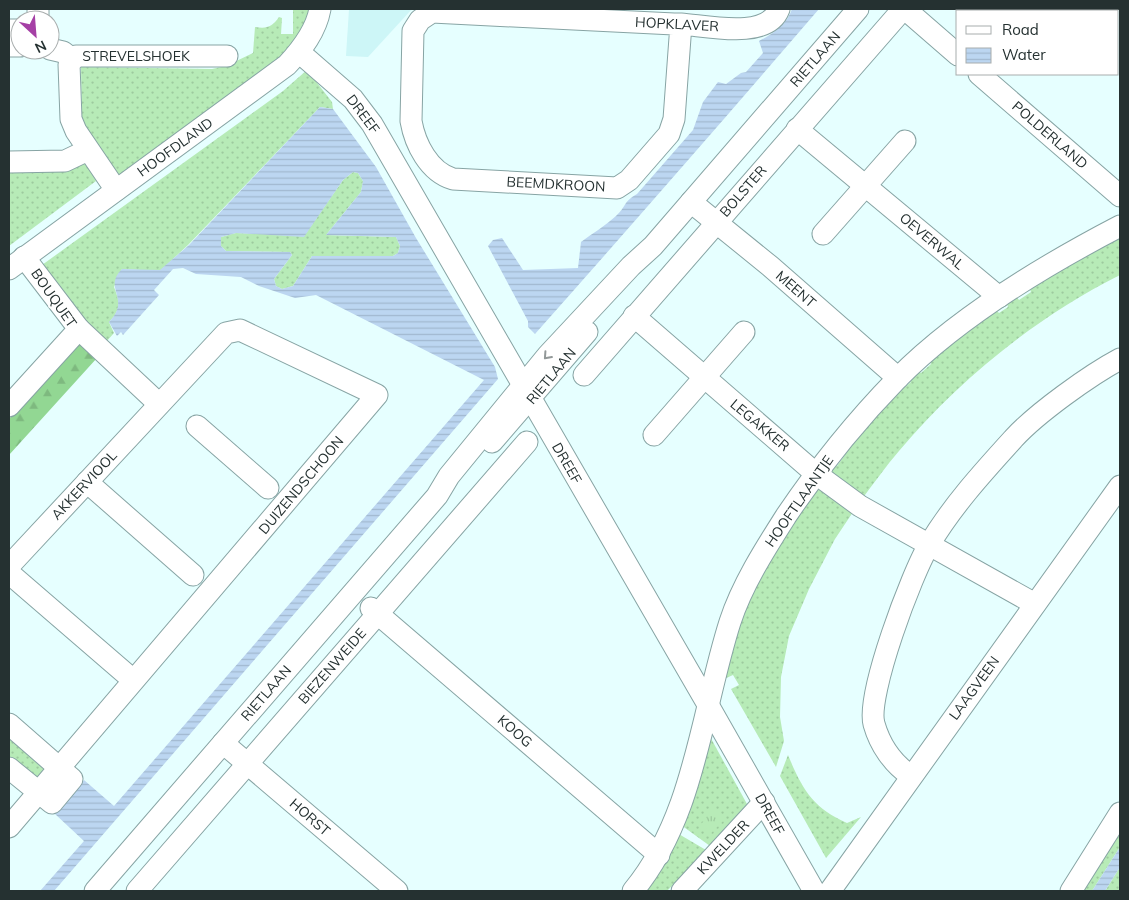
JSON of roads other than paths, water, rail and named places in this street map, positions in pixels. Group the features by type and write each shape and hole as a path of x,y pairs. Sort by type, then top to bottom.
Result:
{"street":[{"name":"HOOFDLAND","path":"17,263 287,65 300,52 314,29 320,9"},
{"name":"HOPKLAVER","path":"432,168 413,133 411,121 413,31 420,20 432,12 753,29 769,22 779,9"},
{"name":"RIETLAAN","path":"95,891 437,496 449,476 526,393 631,266 653,246 858,9"},
{"path":"904,9 956,54"},
{"name":"BOLSTER","path":"584,375 904,9"},
{"name":"BEEMDKROON","path":"432,168 441,175 452,178 617,188 630,180 669,134 674,119 681,24"},
{"path":"60,51 71,58"},
{"name":"DREEF","path":"300,52 337,84 363,110 383,142 814,891"},
{"name":"STREVELSHOEK","path":"116,190 88,150 71,119 69,64 71,58 76,56 227,56"},
{"name":"POLDERLAND","path":"980,75 1120,196"},
{"name":"OEVERWAL","path":"798,129 999,297"},
{"path":"823,234 905,140"},
{"path":"9,162 65,162 88,150"},
{"path":"405,183 432,168"},
{"name":"MEENT","path":"691,202 898,378"},
{"name":"HOOFTLAANTJE","path":"633,891 658,855 674,825 687,785 707,703 731,619 763,552 815,472 898,378 944,339 999,297 1041,270 1120,226"},
{"name":"BOUQUET","path":"9,406 79,329 17,263"},
{"name":"LEGAKKER","path":"634,316 815,472 860,506 1034,604"},
{"path":"79,329 159,404"},
{"name":"AKKERVIOOL","path":"9,566 226,333 240,330 251,335"},
{"path":"654,435 744,332"},
{"name":"DUIZENDSCHOON","path":"13,823 377,395 251,335"},
{"path":"911,776 899,768 885,749 874,723 874,701 888,643 928,546 966,493 1015,437 1058,401 1120,359"},
{"path":"196,426 268,488"},
{"name":"BIEZENWEIDE","path":"138,891 375,610 527,442"},
{"path":"87,482 193,575"},
{"name":"LAAGVEEN","path":"830,891 1120,486"},
{"path":"9,573 133,680"},
{"name":"KOOG","path":"375,610 658,855"},
{"path":"9,724 61,767"},
{"name":"HORST","path":"223,743 397,891"},
{"path":"9,768 38,793"},
{"name":"KWELDER","path":"682,891 764,802"},
{"path":"1071,891 1120,813"}],"water":[{"path":"792,9 819,9 535,334 528,327 528,321 488,246 493,240 502,238 523,270 578,268 581,242 612,220 629,200 637,194 693,130 703,102 718,82 726,84 741,73 746,72 763,53 759,41 779,28 787,19"},
{"path":"320,107 333,109 376,167 416,238 495,367 498,379 54,891 40,891 84,841 55,814 84,780 114,806 484,380 316,295 295,298 259,286 241,277 196,274 183,268 173,269 154,290 159,295 123,335 121,332 117,336 109,322 118,306 115,282 122,269 160,270 189,245","holes":["353,172 358,173 363,181 361,192 326,235 396,237 400,246 398,253 393,256 312,256 293,286 282,289 276,286 274,279 292,255 290,252 226,251 221,246 221,237 236,233 304,237 343,180"]},
{"path":"1120,847 1120,867 1105,891 1092,891"}]}
